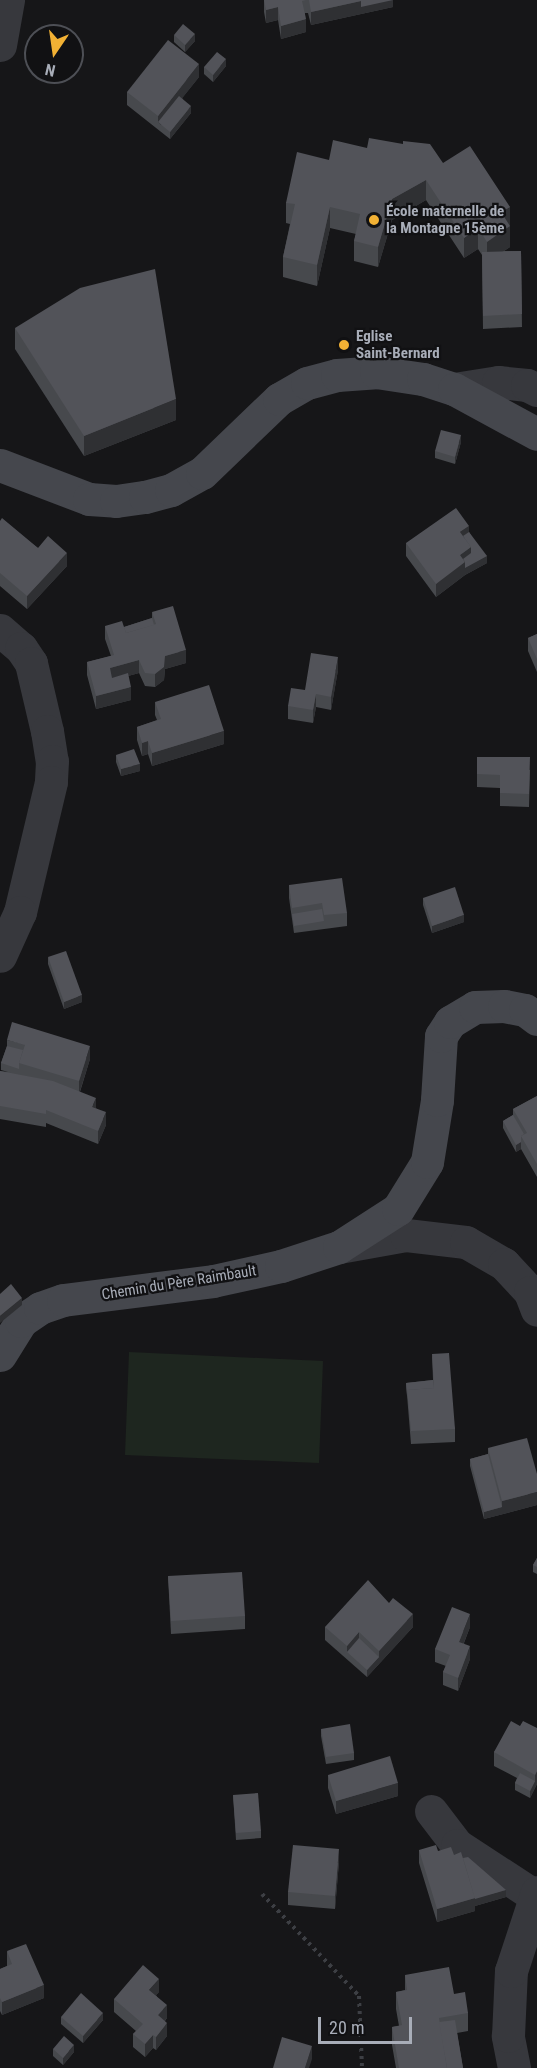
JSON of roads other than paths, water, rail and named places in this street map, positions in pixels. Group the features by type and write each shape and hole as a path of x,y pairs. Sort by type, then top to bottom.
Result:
{"street":[{"path":"0,45 8,0"},
{"path":"0,465 89,499 116,501 145,497 171,490 202,473 279,399 307,383 337,375 376,372 423,379 454,389 537,434"},
{"path":"454,389 498,382 527,385 537,390"},
{"path":"0,630 21,648 31,663 52,761 51,782 20,912 0,956"},
{"name":"Chemin du Père Raimbault","path":"0,1355 21,1321 40,1308 63,1300 213,1281 280,1266 339,1247 398,1209 427,1162 437,1100 441,1036 450,1022 475,1007 504,1006 525,1010 537,1019"},
{"path":"339,1247 406,1235 466,1242 504,1264 530,1292 537,1310"},
{"path":"431,1811 457,1845 536,1894 511,1971 508,2036 514,2068"}],"place":[{"name":"École maternelle de la Montagne 15ème","path":"374,220"},
{"name":"Eglise Saint-Bernard","path":"344,345"}]}
